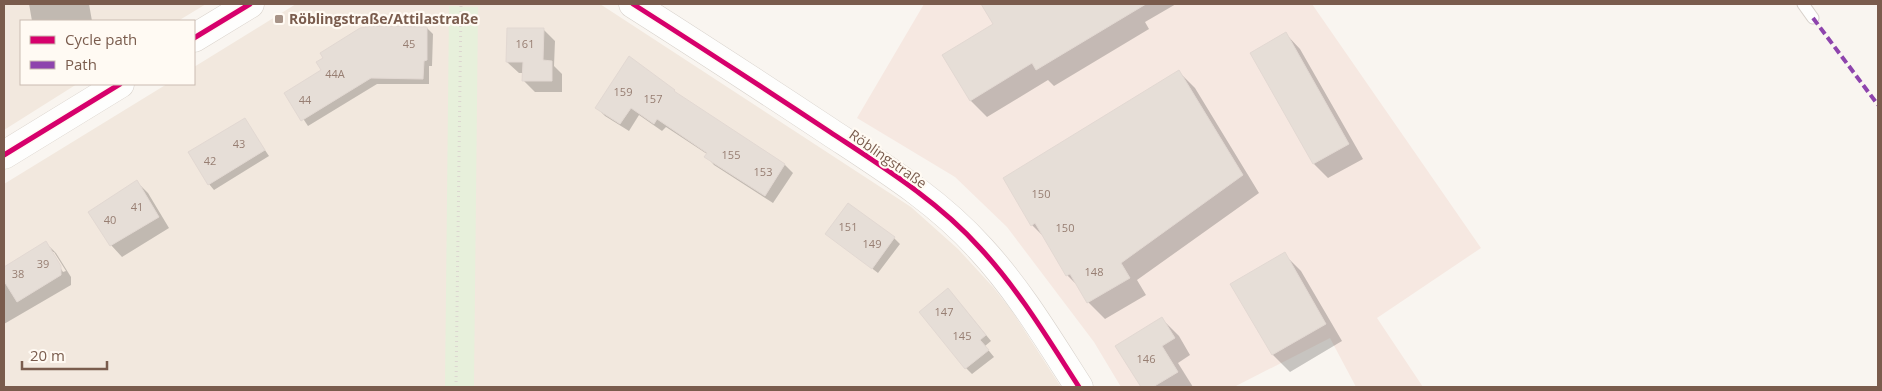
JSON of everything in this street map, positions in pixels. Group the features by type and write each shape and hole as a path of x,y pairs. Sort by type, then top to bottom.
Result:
{"street":[{"path":"195,37 250,4"},
{"name":"Röblingstraße","path":"633,4 852,147 920,193 950,218 980,247 1014,289 1079,387"},
{"path":"4,155 118,85"}],"lane":[{"path":"1803,4 1813,18"}],"path":[{"path":"456,387 461,4"}],"shaded area":[{"path":"4,4 206,4 180,20 20,20 20,85 75,85 4,130"},
{"path":"296,4 600,4 911,207 958,249 993,287 1012,311 1061,387 4,387 4,184 165,85 195,85 195,66"},
{"path":"924,4 1312,4 1481,248 1377,318 1423,387 1356,387 1330,338 1234,387 1121,387 1094,342 1007,227 955,177 857,118"}],"green space":[{"path":"449,6 478,7 474,387 445,387"}],"building":[{"path":"981,4 1146,4 1036,70 1032,63 970,101 942,55 993,24"},
{"path":"373,26 427,27 427,60 424,61 423,79 371,78 301,121 284,93 321,70 316,62 323,58 320,53 360,28"},
{"path":"507,28 544,28 543,60 552,61 552,81 522,81 523,62 506,62"},
{"path":"1286,32 1349,144 1313,164 1250,53"},
{"path":"629,56 674,91 785,164 765,196 704,157 707,153 657,119 654,124 631,108 620,124 595,108"},
{"path":"1179,70 1243,175 1121,263 1130,278 1087,303 1070,274 1066,276 1035,223 1031,226 1003,178"},
{"path":"245,118 265,150 208,185 188,152"},
{"path":"137,180 159,217 110,246 88,212"},
{"path":"848,203 895,237 872,269 825,234"},
{"path":"46,241 61,266 61,275 17,302 4,281 4,267"},
{"path":"1285,252 1326,324 1272,355 1230,284"},
{"path":"948,288 986,335 980,340 989,350 965,369 919,312"},
{"path":"1162,317 1175,338 1162,346 1178,372 1153,387 1141,387 1115,346"}],"marked path":[{"path":"1813,18 1878,105"}],"cycle path":[{"path":"195,37 250,4"},
{"path":"633,4 870,158 946,215 980,248 1008,281 1079,387"},
{"path":"4,155 118,85"}],"place":[{"name":"Röblingstraße/Attilastraße","path":"279,19"}]}
